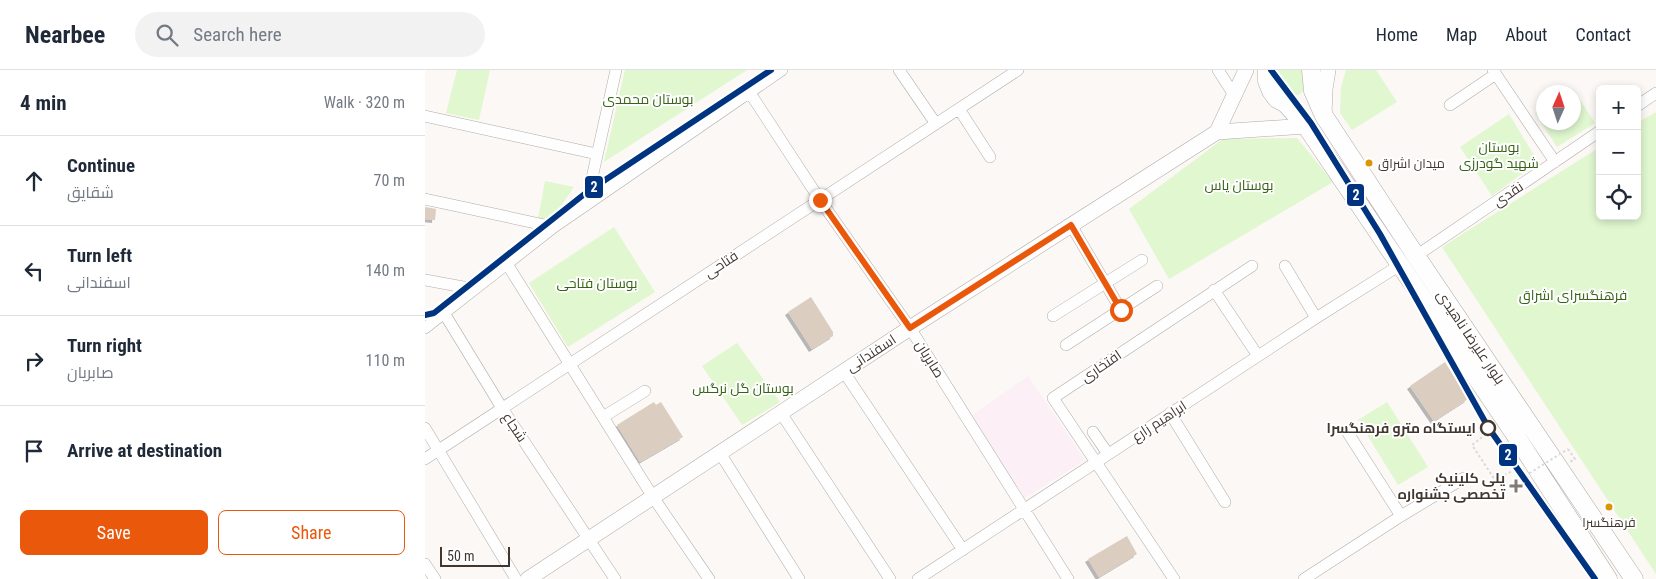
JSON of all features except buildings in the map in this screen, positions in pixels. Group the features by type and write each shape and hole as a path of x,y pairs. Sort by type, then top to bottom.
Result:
{"main road":[{"path":"1246,70 1217,132 1306,126"},
{"name":"بلوار علیرضا ناهیدی","path":"1267,70 1267,81 1271,91 1306,126 1522,444 1604,577"},
{"name":"بلوار علیرضا ناهیدی","path":"1311,70 1313,91 1324,116 1634,579"},
{"path":"1324,116 1328,70"},
{"name":"اسفندانی","path":"528,579 910,328 1217,132"},
{"path":"1375,228 1388,230 1393,227 1394,222"},
{"path":"1396,259 1394,243 1397,241 1412,250"}],"street":[{"path":"586,205 616,70"},
{"path":"425,328 554,227 750,94 782,70"},
{"path":"899,70 936,124"},
{"name":"فتاحی","path":"425,459 1018,70"},
{"path":"1218,70 1234,95"},
{"path":"1450,105 1494,72 1555,162"},
{"path":"1641,103 1656,93"},
{"name":"صابریان","path":"750,94 820,200 910,328 1069,579"},
{"path":"959,109 990,157"},
{"path":"425,116 597,154"},
{"name":"نقدی","path":"1412,250 1555,162 1596,134"},
{"path":"425,199 554,227"},
{"path":"1071,225 1121,310"},
{"name":"ابراهیم زارع","path":"918,579 1316,318 1396,259"},
{"path":"1053,316 1142,260"},
{"path":"507,264 653,497 709,579"},
{"name":"افتخاری","path":"1097,462 1053,398 1252,266"},
{"path":"1285,266 1316,318"},
{"path":"425,280 474,289"},
{"path":"1066,345 1157,286"},
{"path":"1214,290 1258,356"},
{"name":"شجاع","path":"444,313 502,408 615,579"},
{"path":"844,372 963,550"},
{"path":"603,417 645,391"},
{"path":"781,412 890,579"},
{"path":"1170,413 1225,502"},
{"path":"425,428 515,579"},
{"path":"1093,432 1108,454"},
{"path":"1348,433 1401,516"},
{"path":"720,453 799,579"},
{"path":"1097,462 1174,579"},
{"path":"1304,579 1401,516 1465,478"},
{"path":"425,564 435,579"}],"path":[{"path":"1499,425 1472,445 1495,480 1519,466"},
{"path":"1525,476 1568,449 1575,459"}],"shaded area":[{"path":"1028,376 1085,460 1025,498 971,416"}],"green space":[{"path":"457,70 490,70 479,120 446,113"},
{"name":"بوستان محمدی","path":"625,70 747,70 604,162"},
{"path":"1274,70 1307,70 1305,88 1299,95 1288,96 1281,94 1272,73"},
{"path":"1346,70 1376,70 1397,102 1352,130 1340,113 1341,87"},
{"path":"1581,101 1595,123 1557,147 1546,130 1581,130"},
{"name":"فرهنگسرای اشراق","path":"1656,112 1656,574 1442,247 1596,150 1596,220 1641,220 1641,121"},
{"name":"بوستان شهید گودرزی","path":"1509,114 1538,162 1492,196 1460,147"},
{"name":"بوستان یاس","path":"1297,138 1333,182 1169,279 1129,209 1223,139"},
{"path":"545,181 574,187 551,220 538,219"},
{"name":"بوستان فتاحی","path":"614,227 655,292 568,347 529,283"},
{"name":"بوستان گل نرگس","path":"737,343 780,402 742,425 702,366"},
{"path":"1387,402 1428,467 1398,485 1358,420"}],"transit line":[{"name":"2","path":"425,315 434,313 587,192 771,70"},
{"name":"2","path":"1271,70 1311,123 1380,234 1488,427 1595,579"}],"place":[{"name":"میدان اشراق","path":"1369,163"},
{"name":"ایستگاه مترو فرهنگسرا","path":"1488,428"},
{"name":"پلی کلینیک تخصصی جشنواره","path":"1516,486"},
{"name":"فرهنگسرا","path":"1609,507"}],"route":[{"path":"820,200 910,328 1071,225 1121,310"}]}
